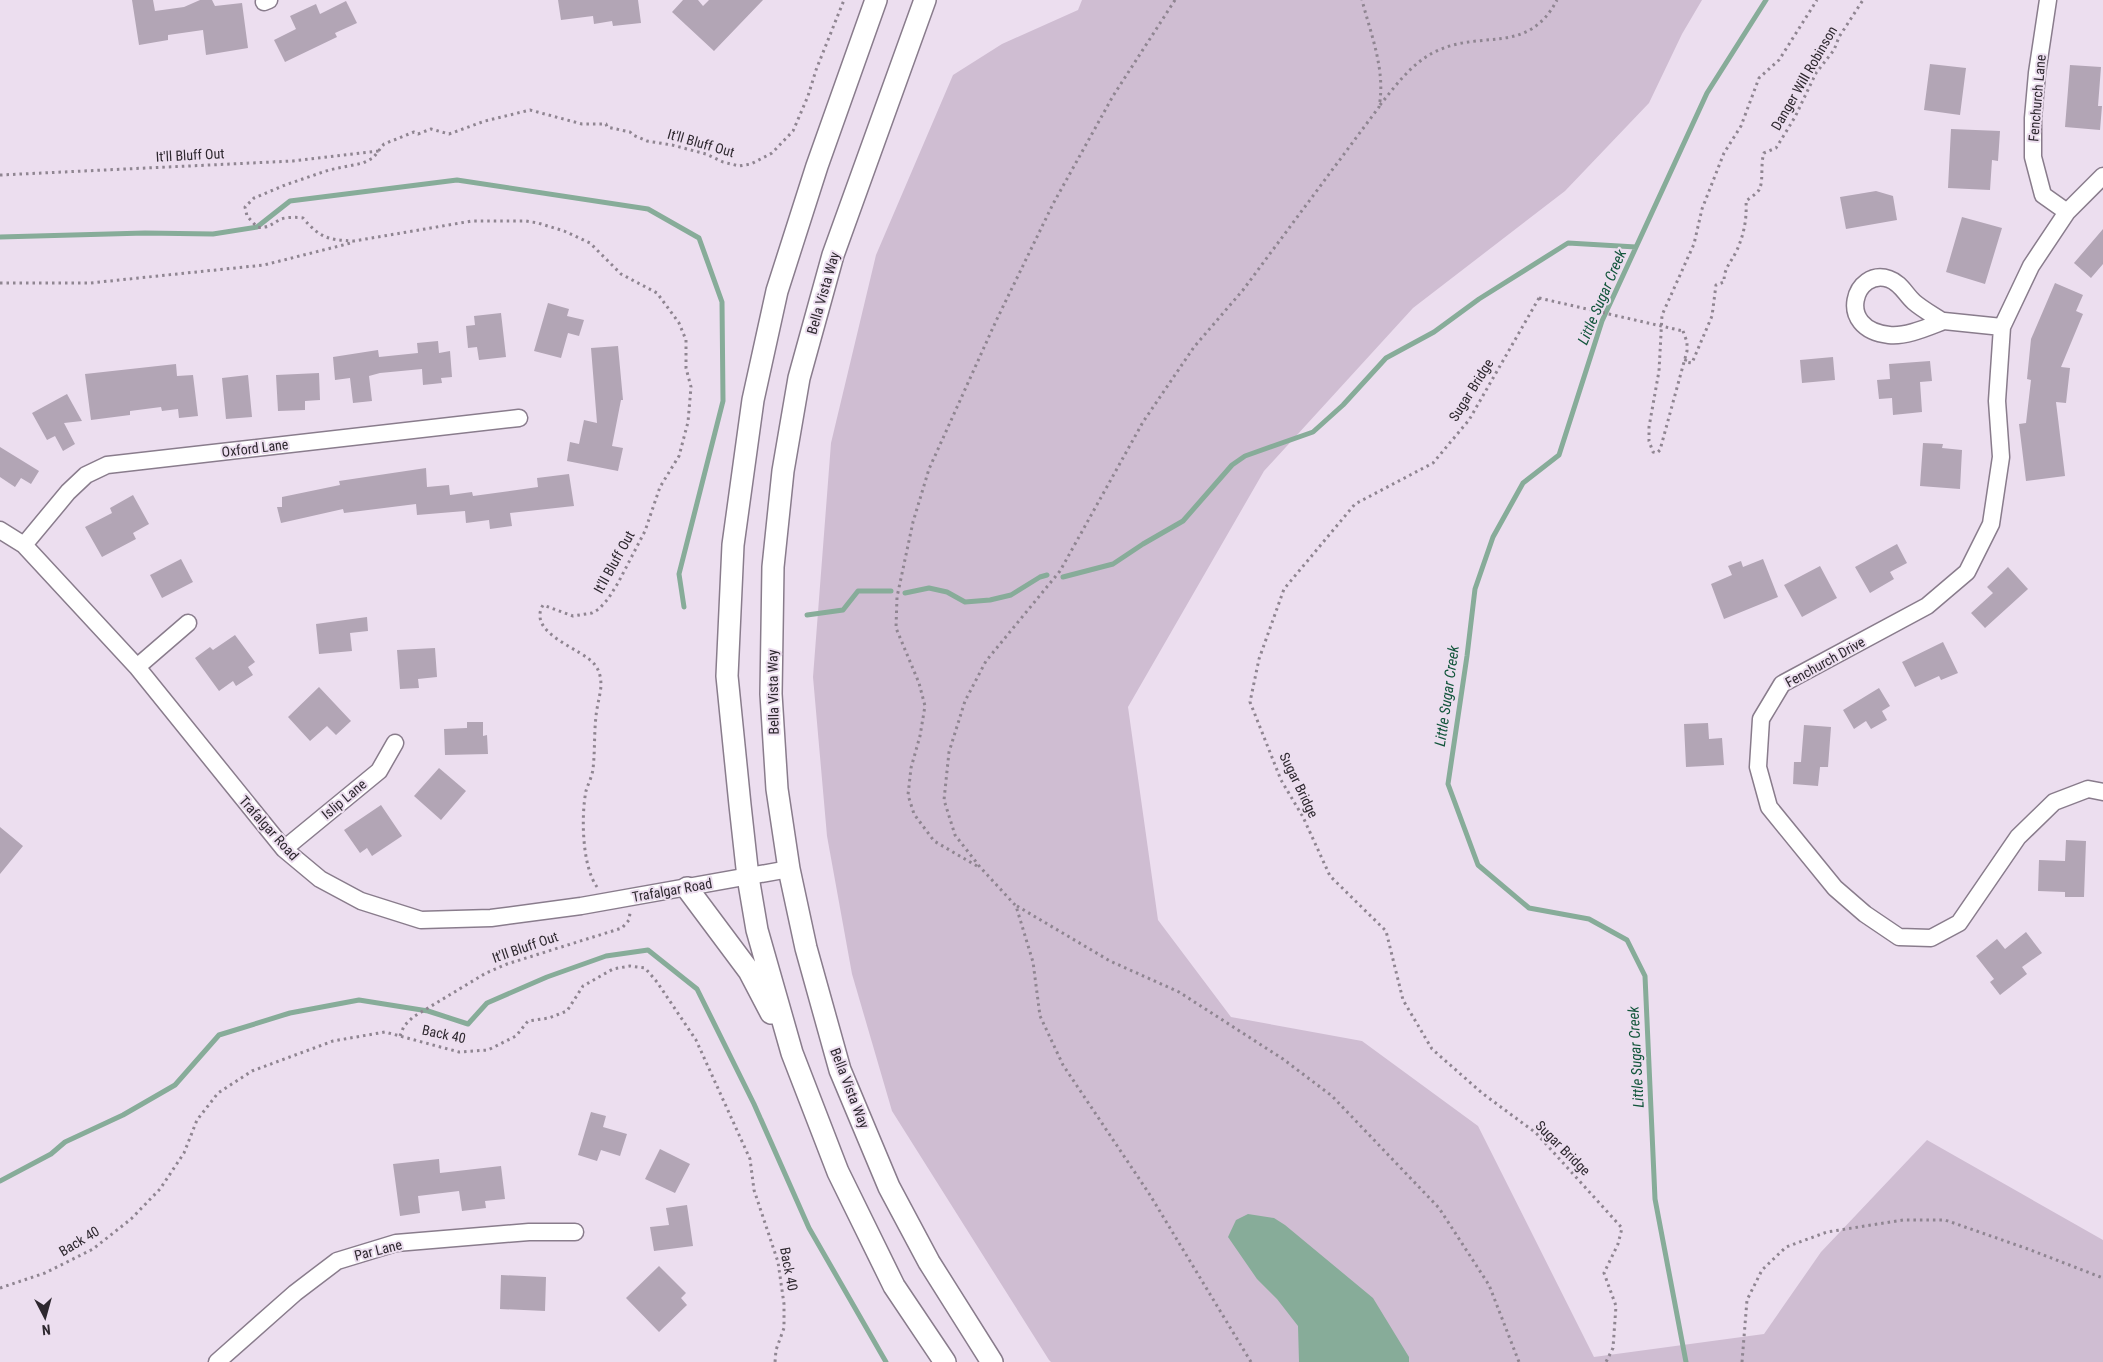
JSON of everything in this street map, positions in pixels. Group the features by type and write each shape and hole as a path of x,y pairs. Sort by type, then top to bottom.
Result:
{"main road":[{"path":"876,0 817,166 777,291 749,416 733,545 727,676 748,877 757,930 792,1053 838,1172 894,1286 944,1362"},
{"name":"Bella Vista Way","path":"925,0 833,256 799,378 783,471 773,567 770,694 777,789 788,870 806,948 840,1070 889,1187 929,1262 992,1362"},
{"path":"686,888 749,971 792,1053"}],"street":[{"name":"Fenchurch Lane","path":"2048,0 2037,73 2033,118 2033,157 2043,195 2067,212"},
{"name":"Fenchurch Drive","path":"2103,176 2067,212 2031,266 2002,327 1997,401 2001,457 1991,524 1967,572 1927,606 1782,684 1761,719 1758,767 1770,807 1835,888 1865,914 1898,936 1932,938 1959,923 2018,837 2054,802 2088,789 2103,792"},
{"path":"1944,321 1913,301 1900,286 1888,278 1873,279 1860,288 1854,301 1857,313 1863,324 1890,336 1910,333 1944,321 2002,327"},
{"name":"Oxford Lane","path":"24,545 68,492 86,475 107,465 519,418"},
{"name":"Trafalgar Road","path":"0,530 24,545 137,667 284,849 320,879 361,901 421,920 491,918 788,870"},
{"path":"137,667 188,623"},
{"name":"Islip Lane","path":"284,849 379,771 395,742"},
{"name":"Par Lane","path":"217,1362 295,1293 337,1261 396,1243 529,1232 575,1232"}],"path":[{"name":"It'll Bluff Out","path":"361,240 340,241 325,238 315,232 303,218 281,219 277,223 266,227 257,227 247,216 245,207 254,198 285,185 329,170 363,163 373,158 384,144 414,132 418,134 432,129 449,134 484,121 530,110 582,124 606,124 607,128 626,130 647,141 706,154 728,164 739,166 750,164 772,153 793,131 844,0"},
{"path":"980,867 934,841 914,814 908,795 911,768 925,706 919,683 896,628 897,597 913,522 929,469 996,321 1053,204 1113,96 1175,0"},
{"path":"1362,0 1380,68 1382,90 1379,107"},
{"path":"1519,1362 1489,1285 1439,1208 1332,1096 1283,1059 1179,992 1110,961 1016,906 980,867 955,836 944,800 949,752 965,702 986,661 1060,571 1143,422 1194,347 1243,290 1409,69 1438,50 1470,42 1500,40 1529,31 1548,16 1557,0"},
{"name":"Sugar Bridge","path":"1606,1362 1613,1348 1616,1306 1604,1273 1618,1244 1622,1228 1536,1133 1482,1093 1432,1049 1403,1000 1386,931 1330,876 1303,817 1281,780 1250,702 1259,658 1284,589 1355,504 1433,463 1469,420 1540,298 1683,331 1687,342 1687,351 1660,450 1656,453 1653,452 1649,441 1649,427 1659,371 1662,315 1694,244 1702,209 1724,153 1741,126 1758,78 1779,60 1817,0"},
{"name":"Danger Will Robinson","path":"1687,351 1685,362 1692,363 1712,316 1716,285 1724,282 1724,271 1736,252 1745,228 1746,201 1758,190 1762,181 1760,172 1764,152 1776,148 1804,100 1816,73 1834,50 1839,37 1863,0"},
{"name":"It'll Bluff Out","path":"0,175 293,161 380,150"},
{"name":"It'll Bluff Out","path":"0,283 90,283 264,265 319,249 361,240 472,221 526,221 564,231 590,243 621,274 657,292 684,333 688,357 686,368 692,387 688,422 679,456 660,487 645,531 618,583 608,599 592,613 573,616 543,605 541,608 541,620 544,626 565,646 583,655 595,664 601,678 592,771 586,799 584,855 590,875 598,889 610,891 627,902 630,912 629,920 622,928 493,970 413,1017 404,1026 400,1036"},
{"path":"1016,906 1033,962 1040,1016 1063,1065 1150,1195 1251,1362"},
{"name":"Back 40","path":"0,1288 45,1273 93,1249 131,1219 160,1189 184,1153 197,1120 218,1093 252,1071 333,1041 385,1032 459,1052 488,1050 516,1036 528,1021 549,1018 567,1011 583,986 613,969 630,966 645,968 657,982 696,1040 750,1159 754,1190 778,1262 784,1304 784,1328 776,1350 775,1362"},
{"path":"1742,1362 1747,1300 1762,1270 1786,1247 1827,1232 1903,1220 1945,1220 2103,1278"}],"shaded area":[{"path":"1082,0 1702,0 1682,34 1649,103 1565,191 1413,308 1264,471 1128,707 1158,920 1231,1017 1362,1041 1478,1126 1594,1357 1764,1334 1821,1252 1927,1140 2103,1240 2103,1362 1051,1362 1049,1360 892,1111 852,974 827,836 813,677 831,443 876,255 953,75 1002,44 1078,10"},
{"path":"1248,1214 1274,1218 1285,1225 1373,1298 1409,1357 1409,1362 1299,1362 1298,1326 1277,1299 1257,1279 1228,1237 1236,1220"}],"building":[{"path":"132,0 153,0 155,11 184,7 200,0 212,0 215,6 242,3 248,48 206,55 203,30 168,35 168,40 139,45"},
{"path":"558,0 638,0 641,23 613,26 612,21 594,24 593,16 561,20"},
{"path":"683,0 698,0 703,6 709,0 763,0 714,51 672,12"},
{"path":"346,1 357,23 335,33 337,37 285,62 274,40 296,29 290,16 316,4 320,14"},
{"path":"1930,64 1966,68 1960,115 1924,110"},
{"path":"2070,65 2101,67 2098,106 2102,106 2100,130 2065,127"},
{"path":"1951,129 2000,131 1998,161 1992,160 1990,190 1948,188"},
{"path":"1876,191 1893,196 1897,220 1846,229 1840,197"},
{"path":"1962,217 2002,228 1985,284 1946,272"},
{"path":"2103,229 2103,264 2091,278 2074,263"},
{"path":"2055,283 2083,295 2076,311 2083,314 2061,367 2070,368 2066,403 2056,402 2065,476 2026,481 2019,424 2026,423 2031,380 2027,379 2031,339"},
{"path":"548,303 569,309 567,316 584,320 579,336 568,333 561,358 534,351"},
{"path":"501,313 506,357 479,360 477,347 468,348 466,326 475,325 474,316"},
{"path":"438,341 439,353 450,351 452,377 441,378 442,383 423,385 422,369 380,373 369,376 372,401 353,403 350,378 335,380 333,357 378,350 379,357 418,353 417,343"},
{"path":"618,346 623,400 621,400 612,446 623,448 618,471 567,461 570,442 579,444 584,420 597,423 591,348"},
{"path":"1833,357 1835,380 1802,383 1800,360"},
{"path":"1930,361 1932,381 1920,382 1922,412 1893,415 1892,398 1879,399 1877,380 1890,379 1889,364"},
{"path":"176,364 177,376 193,375 198,416 179,418 178,409 162,411 161,407 130,411 130,415 91,420 85,374"},
{"path":"319,373 320,400 305,401 305,410 278,411 276,375"},
{"path":"248,375 252,417 226,419 222,378"},
{"path":"67,394 82,421 64,423 75,444 63,451 55,436 47,440 32,413"},
{"path":"1923,443 1943,444 1942,448 1962,450 1960,489 1920,486"},
{"path":"0,447 39,471 31,484 21,478 15,487 0,477"},
{"path":"426,468 427,487 449,485 450,495 472,492 473,496 538,487 537,478 569,474 574,506 510,513 512,526 490,529 489,520 466,523 465,511 417,515 416,504 344,513 343,509 281,523 277,507 282,507 282,497 340,485 339,481"},
{"path":"133,495 149,524 133,533 136,539 102,557 85,527 112,513 110,508"},
{"path":"1897,544 1907,563 1890,572 1894,579 1870,593 1855,567"},
{"path":"181,559 193,582 162,598 150,575"},
{"path":"1763,559 1778,597 1724,619 1711,584 1732,575 1728,566 1741,561 1743,567"},
{"path":"1820,566 1837,598 1802,617 1784,585"},
{"path":"2008,567 2028,589 1985,628 1971,613 1993,593 1987,587"},
{"path":"367,617 368,631 350,633 352,651 319,654 316,624"},
{"path":"235,635 255,662 248,667 253,675 236,686 233,681 219,691 195,658 210,647 213,650"},
{"path":"1943,642 1958,673 1941,680 1939,676 1915,687 1902,662"},
{"path":"435,648 437,677 418,679 419,688 400,689 397,650"},
{"path":"319,687 351,721 336,735 327,726 310,741 288,717"},
{"path":"1879,688 1890,706 1882,711 1887,720 1871,729 1866,721 1854,729 1843,710"},
{"path":"467,722 483,722 483,736 487,735 488,754 445,755 444,729 467,728"},
{"path":"1708,723 1709,739 1722,738 1724,765 1686,767 1684,724"},
{"path":"1804,725 1831,727 1828,767 1820,767 1818,786 1793,784 1794,762 1801,762"},
{"path":"439,768 466,791 441,820 414,796"},
{"path":"381,805 402,836 372,856 367,848 360,853 344,830"},
{"path":"0,827 23,846 0,874"},
{"path":"2066,840 2086,841 2084,897 2065,897 2065,892 2038,891 2039,860 2065,861"},
{"path":"2026,932 2042,953 2022,967 2027,974 2000,995 1990,982 1994,979 1976,956 1997,939 2005,949"},
{"path":"591,1112 606,1116 603,1127 627,1134 620,1156 601,1150 597,1161 578,1155"},
{"path":"660,1149 690,1164 675,1193 645,1179"},
{"path":"439,1159 440,1173 501,1166 505,1199 485,1201 486,1208 462,1211 459,1191 418,1196 420,1213 400,1216 393,1164"},
{"path":"687,1205 693,1246 654,1251 650,1227 669,1225 666,1208"},
{"path":"659,1266 686,1293 681,1298 687,1305 659,1332 626,1298"},
{"path":"501,1275 546,1277 545,1311 500,1309"}],"waterway":[{"name":"Little Sugar Creek","path":"1686,1362 1655,1199 1645,976 1627,940 1589,919 1529,908 1478,865 1448,784 1475,589 1493,537 1523,483 1559,455 1602,321 1707,93 1766,0"},
{"path":"0,237 145,233 213,234 257,227 290,201 457,180 648,209 699,238 722,302 723,401 679,574 684,607"},
{"path":"1063,577 1113,564 1183,521 1232,465 1245,456 1313,432 1343,405 1386,358 1434,332 1479,299 1568,243 1636,247"},
{"path":"905,593 929,588 947,592 965,602 990,600 1011,595 1040,577 1047,575"},
{"path":"807,615 843,610 858,591 891,591"},
{"path":"0,1181 51,1154 65,1142 123,1115 175,1085 219,1035 290,1013 359,1000 428,1011 468,1024 487,1003 547,977 606,956 648,950 697,989 754,1104 809,1228 886,1362"}]}
